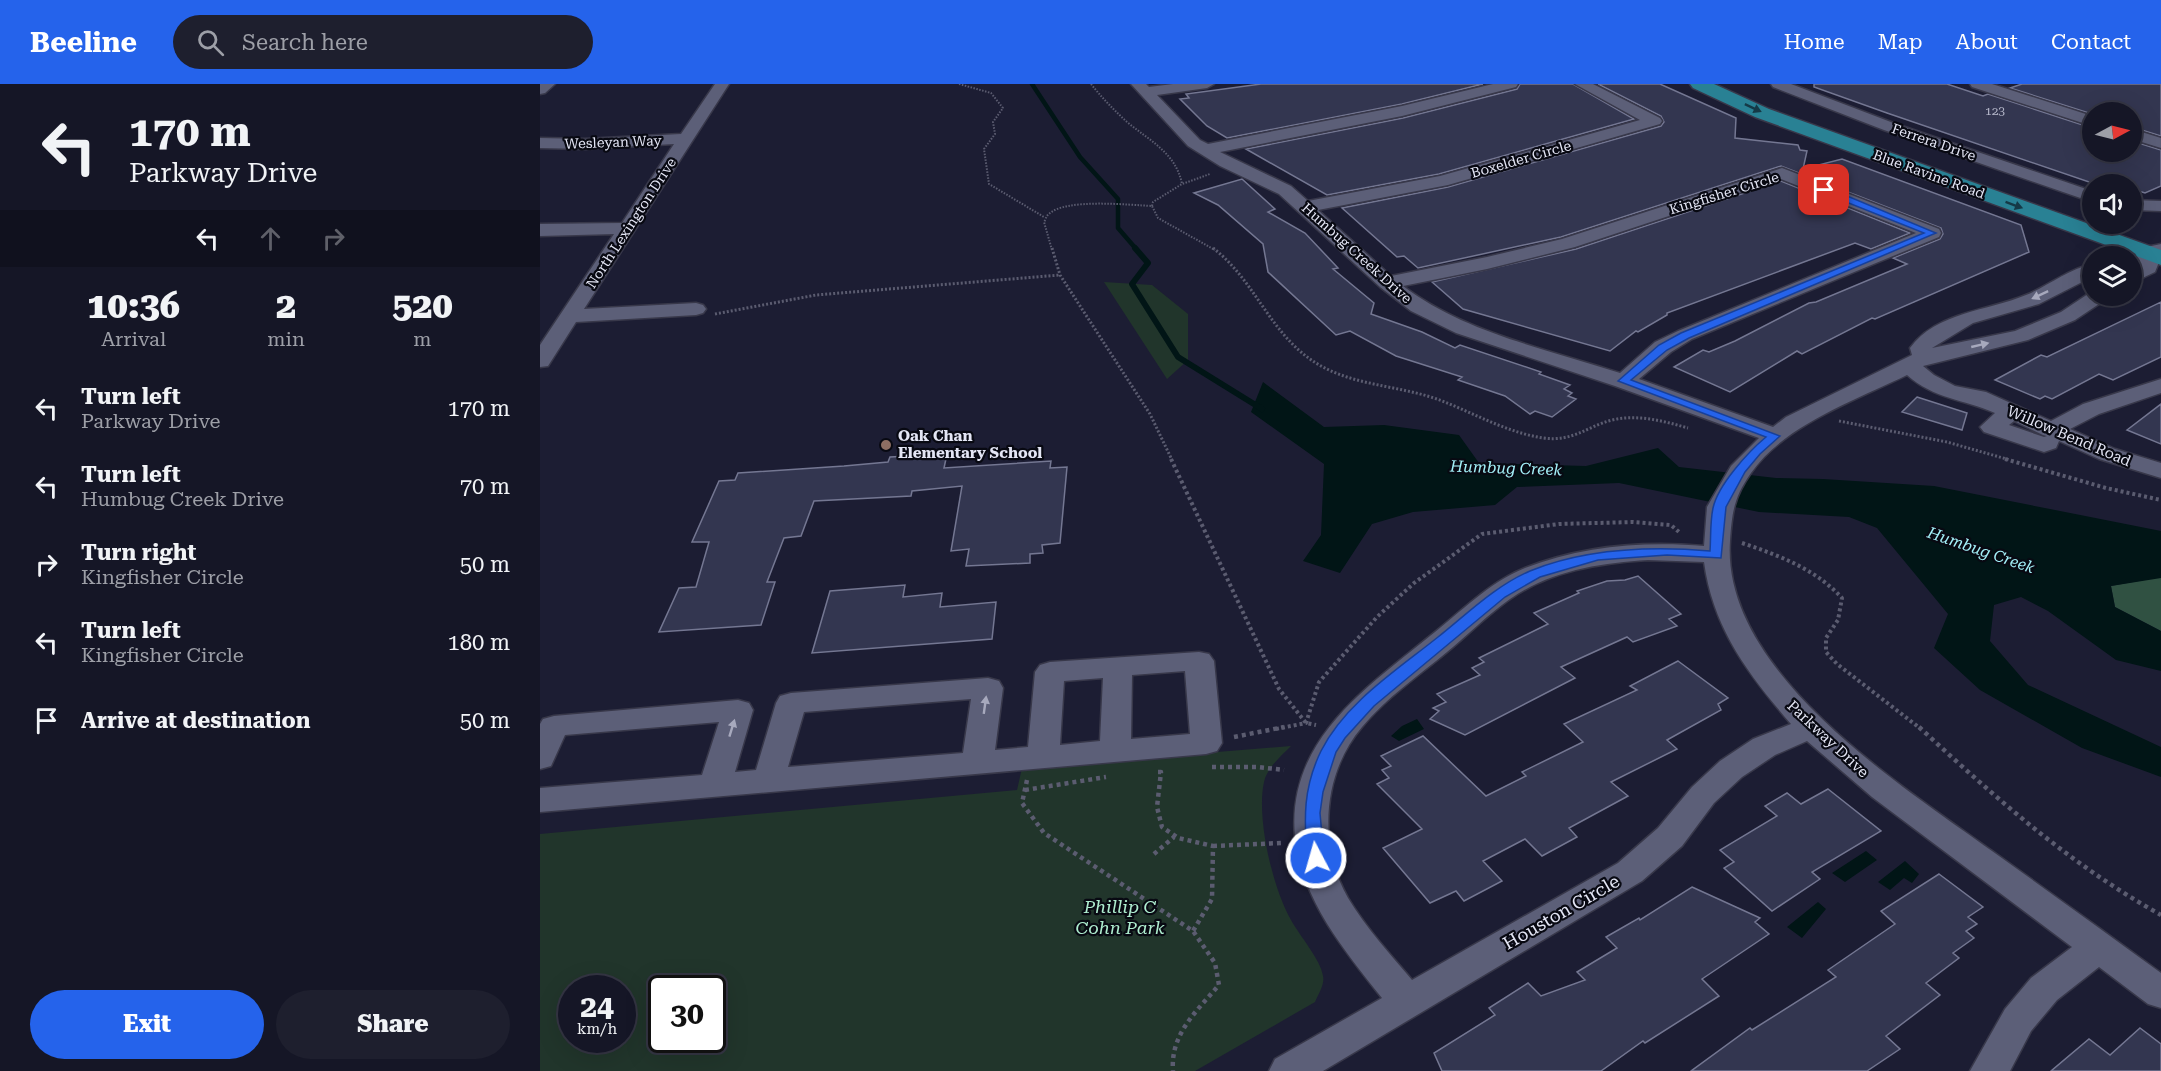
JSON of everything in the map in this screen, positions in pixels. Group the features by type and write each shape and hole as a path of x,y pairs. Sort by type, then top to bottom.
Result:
{"main road":[{"name":"Blue Ravine Road","path":"1700,84 1762,113 2158,250"},
{"name":"Blue Ravine Road","path":"1742,84 1845,126 2082,209"},
{"path":"2136,234 2158,250"}],"street":[{"path":"540,90 548,84"},
{"name":"North Lexington Drive","path":"540,361 722,84"},
{"path":"1142,88 1207,84"},
{"path":"1203,150 1402,111 1511,84"},
{"name":"Boxelder Circle","path":"1307,207 1442,181 1654,121 1582,84"},
{"name":"Ferrera Drive","path":"1778,84 1890,127 2082,193"},
{"path":"1977,84 2082,118"},
{"name":"Humbug Creek Drive","path":"1142,88 1203,150 1286,190 1387,283 1418,307 1463,329 1623,381 1774,436"},
{"path":"2142,137 2161,143"},
{"name":"Wesleyan Way","path":"540,143 585,144 686,139"},
{"name":"Kingfisher Circle","path":"1387,283 1487,263 1568,243 1782,173 1932,233 1685,335 1656,352 1623,381"},
{"path":"2142,205 2161,206"},
{"path":"540,230 628,228"},
{"path":"2142,253 2158,250"},
{"path":"2142,271 2148,268 2158,250"},
{"path":"1917,362 1921,348 1926,341 1966,319 2032,300 2082,275"},
{"name":"Parkway Drive","path":"2083,306 2068,316 2021,336 1917,362 1815,411 1774,436 1740,471 1720,507 1724,548 1720,581 1729,611 1744,642 1765,675 1811,727 1883,789 2161,993"},
{"path":"570,316 696,309"},
{"name":"Willow Bend Road","path":"1917,362 1926,380 1949,392 1978,397 2107,454 2161,471"},
{"path":"2059,434 2091,409 2161,386"},
{"path":"1408,1002 1347,928 1329,897 1316,858 1312,824 1314,792 1329,752 1344,729 1368,702 1500,594 1535,574 1575,561 1620,553 1724,548"},
{"path":"540,800 977,763 1036,767 1112,764 1206,755 1198,661 1050,672 1036,767"},
{"path":"1112,764 1118,667"},
{"path":"769,779 791,703 988,688 977,763"},
{"path":"540,758 554,726 738,710 715,784"},
{"name":"Houston Circle","path":"1289,1071 1630,872 1670,837 1703,795 1731,769 1764,747 1811,727"},
{"path":"1990,1071 2018,1020 2044,989 2098,947"}],"path":[{"path":"959,84 989,92 1002,103 1003,108 993,122 995,134 984,149 989,184 1044,217"},
{"path":"1092,84 1114,110 1169,153 1179,167 1182,184"},
{"path":"1152,206 1153,202 1161,196 1182,184 1236,167"},
{"path":"1044,217 1050,211 1062,206 1095,204 1152,206"},
{"path":"1152,206 1158,218 1198,239 1231,264 1279,329 1306,356 1329,370 1367,383 1437,399 1506,427 1544,438 1563,439 1579,435 1613,419 1650,418 1690,429"},
{"path":"1044,217 1047,237 1060,275 1150,414 1279,689 1306,723"},
{"path":"696,309 708,315 816,295 1060,275"},
{"path":"1836,421 1947,442 2106,488 2161,500"},
{"path":"1306,723 1319,682 1348,648 1414,583 1482,534 1559,524 1633,522 1671,525 1680,533"},
{"path":"1724,548 1803,565 1828,581 1842,598 1841,613 1835,630 1826,638 1826,652 1837,664 1919,727 1992,795 2059,850 2122,893 2161,915"},
{"path":"1206,755 1306,723 1344,729"},
{"path":"1206,755 1258,767 1284,770"},
{"path":"1025,790 1112,764"},
{"path":"1036,767 1025,790 1022,803 1044,833 1193,931 1215,963 1219,985 1176,1038 1171,1061 1173,1071"},
{"path":"1151,772 1172,771"},
{"path":"1161,772 1155,813 1163,830 1174,837 1213,846 1281,843"},
{"path":"1154,854 1174,837"},
{"path":"1193,931 1210,910 1216,892 1213,846"}],"green space":[{"path":"1104,282 1152,285 1188,314 1188,360 1167,379"},
{"path":"2161,578 2161,631 2115,607 2111,586"},
{"name":"Phillip C Cohn Park","path":"1291,746 1268,772 1264,782 1262,814 1272,872 1284,907 1314,955 1323,976 1321,989 1315,1002 1195,1071 540,1071 540,834 1017,790 1022,768"}],"water":[{"path":"1263,382 1324,427 1384,425 1459,435 1479,463 1586,466 1658,448 1679,467 1776,478 1934,486 2161,531 2161,578 2111,586 2115,607 2161,631 2161,671 2116,660 2048,611 2021,597 1994,605 1990,641 2028,685 2161,747 2161,777 2082,748 1980,690 1934,648 1948,614 1877,528 1849,517 1759,512 1619,483 1517,487 1495,505 1413,512 1372,524 1340,573 1303,561 1321,535 1324,464 1251,412"},
{"path":"1417,719 1424,729 1399,741 1391,736 1402,726"},
{"path":"1866,851 1877,860 1845,882 1832,873"},
{"path":"1905,861 1919,874 1912,883 1904,878 1890,890 1878,882"},
{"path":"1818,902 1826,909 1802,938 1787,927"}],"building":[{"path":"1261,84 1483,84 1402,104 1227,138 1207,126 1180,99 1189,98 1186,94"},
{"path":"1520,84 1573,84 1634,119 1439,174 1327,195 1246,149 1403,118 1517,89"},
{"path":"1598,84 1660,84 1736,118 1735,138 1798,145 1800,150 1807,151 1803,169 1842,159 2021,225 2029,252 1875,319 1872,318 1802,354 1797,351 1730,392 1674,367 1703,350 1709,352 1735,341 1809,303 1907,264 1893,258 1940,239 1943,234 1941,228 1781,166 1561,237 1418,268 1404,256 1397,257 1342,208 1448,187 1661,126 1664,122 1661,116"},
{"path":"1814,84 1947,84 1983,96 1988,94 2082,125 2082,162 2142,162 2142,144 2161,150 2161,186 2142,192 2142,174 2082,174 2082,180 1814,87"},
{"path":"2022,84 2161,84 2161,136 2142,130 2142,102 2082,102 2082,111 2010,88"},
{"path":"1242,179 1275,209 1268,212 1305,233 1338,268 1333,269 1374,303 1371,314 1422,332 1455,348 1460,345 1541,372 1539,374 1570,385 1564,389 1572,393 1568,396 1576,399 1552,417 1535,411 1530,414 1505,396 1458,380 1462,377 1396,356 1350,331 1336,335 1268,272 1263,244 1218,205 1194,193"},
{"path":"1781,181 1910,233 1871,249 1855,243 1667,313 1638,332 1636,331 1610,351 1463,309 1432,282 1576,249"},
{"path":"2161,302 2161,357 2113,380 2099,374 2052,399 2045,396 2040,399 1995,380 2041,355 2047,357"},
{"path":"1917,397 1967,413 1962,430 1902,412"},
{"path":"2161,404 2161,444 2127,430"},
{"path":"947,454 944,468 1051,461 1050,468 1067,467 1060,543 1042,545 1043,553 1030,554 1030,563 966,566 969,549 951,551 962,486 912,491 911,496 814,501 801,536 784,538 767,582 775,582 761,625 659,632 679,588 696,587 709,542 692,542 719,481 735,480 738,473 888,462 890,457"},
{"path":"1638,576 1681,614 1669,619 1677,626 1633,642 1627,637 1561,667 1575,678 1465,735 1430,719 1439,711 1433,708 1446,702 1437,694 1480,675 1472,668 1484,662 1479,658 1548,624 1534,613 1579,593 1577,591 1607,581 1625,580"},
{"path":"905,585 903,597 942,593 940,607 996,602 992,639 812,653 830,591"},
{"path":"1678,661 1728,698 1718,704 1721,710 1667,740 1677,749 1611,782 1628,796 1569,828 1577,837 1542,856 1525,839 1483,861 1502,881 1464,901 1456,891 1430,903 1383,848 1422,829 1377,784 1389,778 1382,770 1391,766 1381,756 1423,736 1486,796 1526,776 1522,772 1583,742 1564,724 1637,690 1630,686"},
{"path":"1828,789 1881,831 1812,872 1820,879 1772,911 1724,868 1734,862 1720,850 1777,816 1765,806 1787,793 1801,804"},
{"path":"1939,874 1983,907 1968,917 1977,924 1966,931 1974,938 1953,953 1959,958 1926,983 1940,995 1886,1036 1900,1049 1867,1071 1691,1071 1750,1028 1752,1030 1836,977 1828,970 1895,924 1881,911"},
{"path":"1692,887 1760,918 1755,922 1769,934 1702,979 1719,996 1645,1043 1643,1041 1601,1071 1442,1071 1434,1053 1495,1015 1489,1008 1528,983 1541,996 1585,980 1577,972 1617,948 1606,937 1639,918 1640,920"},
{"path":"2140,1028 2161,1044 2161,1071 2051,1071 2089,1039 2110,1055"}],"waterway":[{"name":"Humbug Creek","path":"1032,84 1080,157 1118,199 1118,228 1137,250"},
{"name":"Humbug Creek","path":"1135,248 1148,263 1132,284 1178,357 1262,409"}],"place":[{"name":"Oak Chan Elementary School","path":"886,445"}],"route":[{"path":"1316,858 1312,835 1314,792 1320,772 1340,734 1368,702 1500,594 1535,574 1597,556 1667,551 1716,555 1720,507 1740,471 1774,436 1623,381 1663,347 1685,335 1932,233 1824,190"}]}
